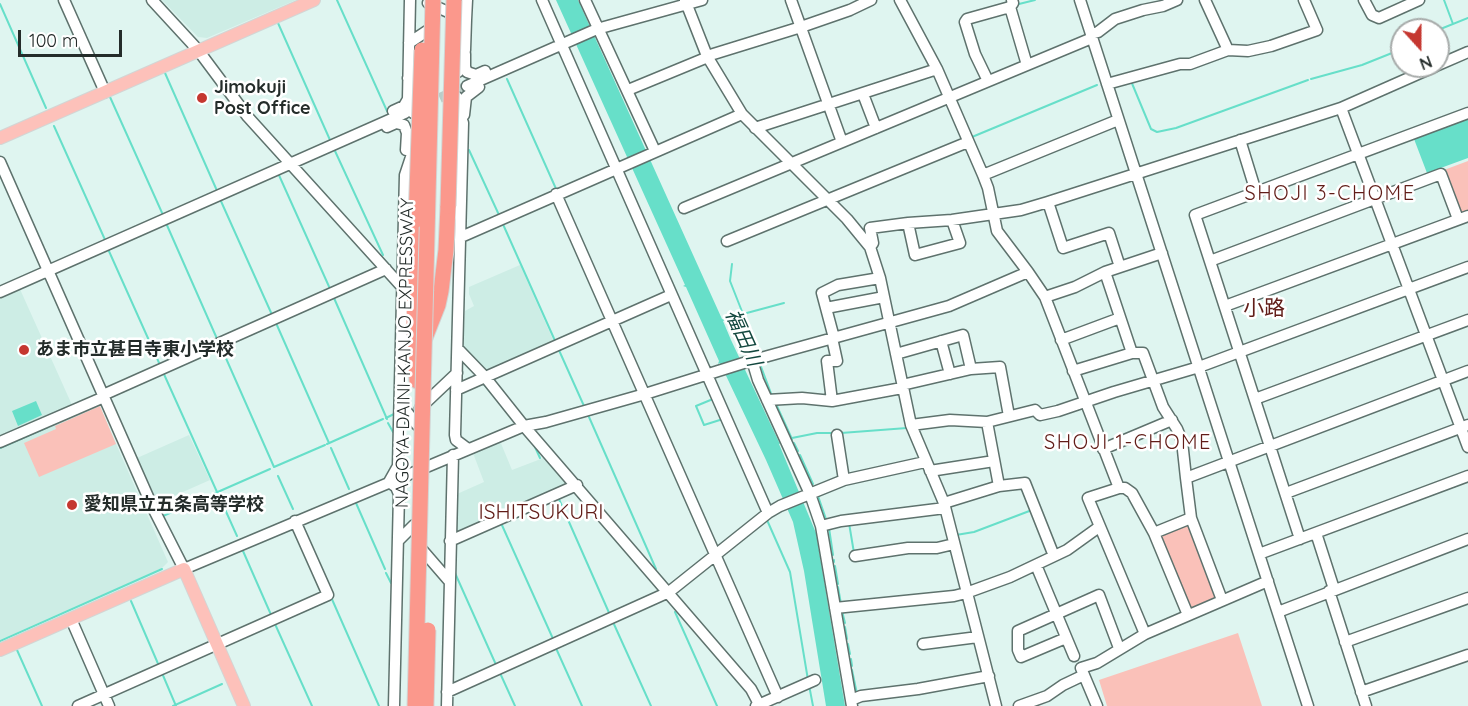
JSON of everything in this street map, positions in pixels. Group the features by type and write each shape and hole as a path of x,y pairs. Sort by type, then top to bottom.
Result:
{"highway":[{"name":"NAGOYA-DAINI-KANJO EXPRESSWAY","path":"426,706 444,0"},
{"path":"419,352 438,305 446,250 454,0"},
{"name":"NAGOYA-DAINI-KANJO EXPRESSWAY","path":"415,706 428,1"},
{"path":"410,706 428,1"},
{"path":"418,384 414,314 416,220 428,1"}],"main road":[{"path":"0,138 314,0"},
{"path":"0,650 184,569 244,706"}],"street":[{"path":"64,0 105,92"},
{"path":"152,0 198,50 248,117 402,287"},
{"path":"334,144 351,129 404,106 408,99 410,0"},
{"path":"466,0 465,67 471,75 514,59 537,55"},
{"path":"542,0 621,167 671,295 768,513"},
{"path":"585,0 628,90 654,152"},
{"path":"466,86 561,43 598,29 702,0"},
{"path":"791,0 842,142"},
{"path":"628,90 708,57 850,10 871,0"},
{"path":"900,0 937,69 982,175 997,231 1045,297 1119,488"},
{"path":"1080,0 1308,706"},
{"path":"684,208 1027,65 1091,36 1115,19 1141,5 1163,6 1177,0"},
{"path":"1205,0 1228,50"},
{"path":"1107,84 1180,64 1190,64 1228,50 1242,51 1271,46 1317,30 1304,0"},
{"path":"1364,0 1371,15 1378,18 1419,0"},
{"path":"428,1 466,20"},
{"path":"686,3 708,57 742,114 847,219 870,247 880,278 911,426 944,505 996,706"},
{"path":"988,81 975,54 965,22 967,19 1011,3 1027,65"},
{"path":"409,43 427,31"},
{"path":"463,123 457,106 458,63 465,50"},
{"path":"1450,60 1468,52"},
{"path":"468,449 456,440 464,102 469,93 519,70 537,55"},
{"path":"755,128 829,106 937,69"},
{"path":"405,175 412,154 413,99 408,78"},
{"path":"870,247 873,243 870,228 1021,210 1341,108 1410,78"},
{"path":"863,94 876,128"},
{"path":"1341,108 1443,381 1465,427 1468,447"},
{"path":"0,292 405,113"},
{"path":"1300,539 1195,214 1468,113"},
{"path":"461,237 742,114"},
{"path":"982,175 1118,120"},
{"path":"334,144 358,139 400,123 406,128 407,133 398,466 389,482"},
{"path":"1240,140 1256,192"},
{"path":"727,241 968,142"},
{"path":"0,162 153,508 184,569 524,426 546,422 750,361 949,306 1028,272"},
{"path":"1210,261 1441,174 1463,217 1225,306"},
{"path":"556,194 778,696"},
{"path":"1048,202 1063,248 1109,233 1120,267"},
{"path":"908,222 915,255 960,243 952,220"},
{"path":"1045,297 1075,287 1105,272 1162,253"},
{"path":"911,426 950,420 987,422 1035,410 1040,415 1199,367 1468,267"},
{"path":"0,442 386,269"},
{"path":"1105,272 1132,353"},
{"path":"832,401 827,361 837,361 822,293 838,285 880,278"},
{"path":"456,390 671,295"},
{"path":"826,308 884,297"},
{"path":"1061,340 1120,318"},
{"path":"1255,399 1468,320"},
{"path":"896,354 963,335 970,369"},
{"path":"941,341 950,374"},
{"path":"458,349 751,689 759,706 815,680"},
{"path":"1072,371 1132,353 1143,353 1164,407 1182,441 1191,518 1222,600"},
{"path":"750,361 821,526 852,703 861,696 918,689 988,676"},
{"path":"767,400 802,398 832,401 970,369 1000,366 1009,416"},
{"path":"1186,478 1468,371"},
{"path":"400,403 417,418 457,373"},
{"path":"1103,449 1172,420"},
{"path":"987,422 999,486"},
{"path":"1286,493 1465,427"},
{"path":"837,435 844,480"},
{"path":"447,706 453,455"},
{"path":"447,692 669,592 768,513 808,494 844,480 927,466 994,461"},
{"path":"1259,554 1468,476"},
{"path":"389,482 396,487 399,494 394,706"},
{"path":"821,526 944,505 999,486 1025,483 1054,556"},
{"path":"450,541 577,485"},
{"path":"1145,634 1088,498 1119,488 1125,488 1132,493 1154,533 1188,615"},
{"path":"1154,533 1191,518"},
{"path":"78,706 328,596 295,521"},
{"path":"836,608 966,593 1067,550 1099,527"},
{"path":"398,541 414,533 450,582"},
{"path":"1316,533 1345,642 1366,706"},
{"path":"1278,612 1468,539"},
{"path":"855,556 908,548 937,548 954,544"},
{"path":"1036,565 1074,656"},
{"path":"1097,706 1081,668 1097,663 1145,634 1268,581"},
{"path":"1066,638 1021,657 1018,650 1018,631 1099,595 1119,648"},
{"path":"1345,642 1468,598"},
{"path":"71,619 109,706"},
{"path":"923,644 978,637"},
{"path":"1361,692 1468,655"},
{"path":"1019,706 1047,696 1084,675"}],"shaded area":[{"path":"162,0 296,0 207,38 198,37"},
{"path":"556,0 578,0 722,319 725,320 723,321 731,340 781,443 779,444 816,533 845,706 826,706 804,571 793,522 720,363 718,364 719,361 686,287 683,286 685,285"},
{"path":"1468,119 1468,158 1427,173 1414,139"},
{"path":"1468,161 1468,212 1459,213 1444,170"},
{"path":"520,265 554,342 486,373 463,347 465,311 474,306 469,287"},
{"name":"あま市立甚目寺東小学校","path":"19,287 72,405 0,439 0,294"},
{"path":"36,401 42,415 18,426 12,411"},
{"name":"愛知県立五条高等学校","path":"98,403 168,562 162,568 0,640 0,449 51,427 50,423"},
{"path":"100,406 116,444 39,477 24,443"},
{"path":"189,435 210,480 158,503 137,458"},
{"path":"500,441 512,470 546,457 570,485 456,533 457,494 484,482 473,453"},
{"path":"1188,523 1216,596 1215,599 1192,609 1189,609 1159,536"},
{"path":"1238,633 1262,706 1107,706 1099,680"}],"waterway":[{"path":"337,0 387,111"},
{"path":"1015,5 1035,0"},
{"path":"1444,0 1453,24"},
{"path":"0,4 46,108"},
{"path":"1450,25 1468,18"},
{"path":"278,23 330,140"},
{"path":"1311,79 1362,65 1390,54"},
{"path":"165,73 218,193"},
{"path":"507,79 557,191"},
{"path":"1131,81 1151,129 1157,132 1176,128 1308,80"},
{"path":"972,137 1097,85"},
{"path":"110,97 163,215"},
{"path":"54,126 106,242"},
{"path":"469,150 499,215"},
{"path":"335,151 383,255"},
{"path":"278,173 331,291"},
{"path":"220,199 273,317"},
{"path":"502,222 556,343"},
{"path":"166,223 218,341"},
{"path":"108,249 160,365"},
{"name":"福田川","path":"732,264 730,281 743,314 784,303"},
{"path":"334,298 387,419"},
{"name":"福田川","path":"733,315 739,313"},
{"name":"福田川","path":"745,319 757,354"},
{"path":"276,323 329,443"},
{"path":"221,347 274,467 325,445"},
{"path":"558,348 584,406"},
{"name":"福田川","path":"760,364 772,396"},
{"path":"163,372 217,492"},
{"path":"483,383 491,393"},
{"path":"713,399 696,406 704,425 723,419"},
{"path":"776,404 792,439"},
{"path":"386,418 394,414"},
{"path":"589,417 656,569"},
{"path":"327,444 383,419"},
{"path":"388,423 393,432"},
{"path":"0,448 48,427"},
{"path":"841,433 907,428"},
{"path":"792,438 817,433 833,433"},
{"path":"794,443 798,451"},
{"path":"535,447 540,458"},
{"path":"331,448 349,489"},
{"path":"800,455 813,484"},
{"path":"163,516 270,469"},
{"path":"278,476 293,509"},
{"path":"219,496 237,536"},
{"path":"818,496 827,522"},
{"path":"558,497 610,615"},
{"path":"356,503 385,569"},
{"path":"956,535 974,532 1032,510"},
{"path":"767,520 790,572 808,680"},
{"path":"501,523 554,641"},
{"path":"849,523 854,553"},
{"path":"829,528 833,555"},
{"path":"243,551 272,617"},
{"path":"835,566 838,584"},
{"path":"0,641 162,569"},
{"path":"386,573 391,583"},
{"path":"455,573 497,667"},
{"path":"838,587 841,604"},
{"path":"331,597 379,706"},
{"path":"131,601 159,666"},
{"path":"842,611 845,623"},
{"path":"675,612 717,706"},
{"path":"613,622 651,706"},
{"path":"275,624 312,706"},
{"path":"845,627 847,639"},
{"path":"848,644 850,654"},
{"path":"555,646 582,706"},
{"path":"17,650 42,706"},
{"path":"851,659 852,666"},
{"path":"852,670 857,694"},
{"path":"162,673 176,706"},
{"path":"500,673 515,706"},
{"path":"173,706 222,684"},
{"path":"809,685 813,706"}],"tunnel":[{"path":"426,104 467,86"}],"place":[{"name":"Jimokuji Post Office","path":"202,98"},
{"name":"あま市立甚目寺東小学校","path":"24,350"},
{"name":"愛知県立五条高等学校","path":"72,505"}],"district":[{"name":"SHOJI 3-CHOME","path":"1330,194"},
{"name":"小路","path":"1264,309"},
{"name":"SHOJI 1-CHOME","path":"1128,443"},
{"name":"ISHITSUKURI","path":"541,513"}]}
